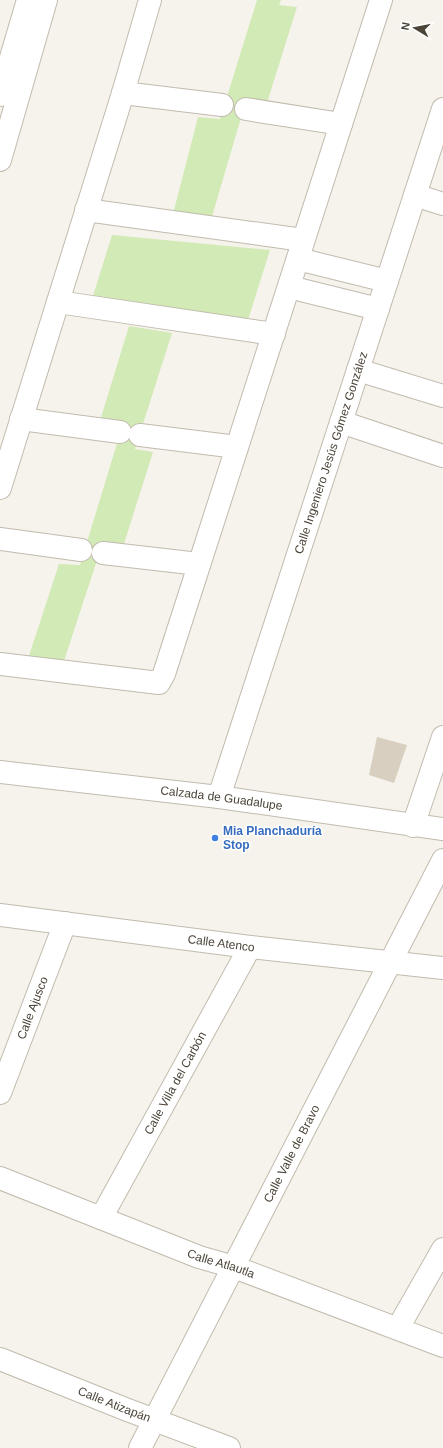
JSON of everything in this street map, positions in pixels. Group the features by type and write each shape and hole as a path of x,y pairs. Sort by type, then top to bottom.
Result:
{"street":[{"path":"0,95 28,0"},
{"path":"0,160 46,0"},
{"path":"0,488 123,93 150,0"},
{"path":"0,664 159,683 164,674 200,564 341,124 374,1"},
{"path":"123,93 222,105"},
{"path":"246,109 341,124"},
{"name":"Calle Ingeniero Jesús Gómez González","path":"219,797 443,109"},
{"path":"415,195 443,204"},
{"path":"86,210 300,250 387,281"},
{"path":"289,287 378,309"},
{"path":"58,302 274,334"},
{"path":"358,370 443,396"},
{"path":"22,419 237,447"},
{"path":"341,422 443,456"},
{"path":"0,539 81,550"},
{"path":"103,553 200,564"},
{"path":"413,826 443,737"},
{"name":"Calzada de Guadalupe","path":"0,772 219,797 443,830"},
{"name":"Calle Valle de Bravo","path":"140,1448 443,860"},
{"name":"Calle Atenco","path":"0,915 250,947 443,968"},
{"name":"Calle Ajusco","path":"0,1093 65,923"},
{"name":"Calle Villa del Carbón","path":"101,1218 250,947"},
{"name":"Calle Atlautla","path":"0,1178 199,1257 234,1267 443,1346"},
{"path":"398,1328 443,1249"},
{"name":"Calle Atizapán","path":"0,1359 229,1448"}],"green space":[{"path":"257,0 281,0 279,5 297,7 266,106 245,104 211,220 173,214 198,117 220,119"},
{"path":"112,235 270,250 248,320 92,299"},
{"path":"129,326 172,333 135,449 153,452 122,550 101,548 63,664 27,662 59,564 80,565 122,427 99,424"}],"building":[{"path":"377,737 407,745 394,783 369,775"}],"place":[{"name":"Mia Planchaduría Stop","path":"215,838"}]}
